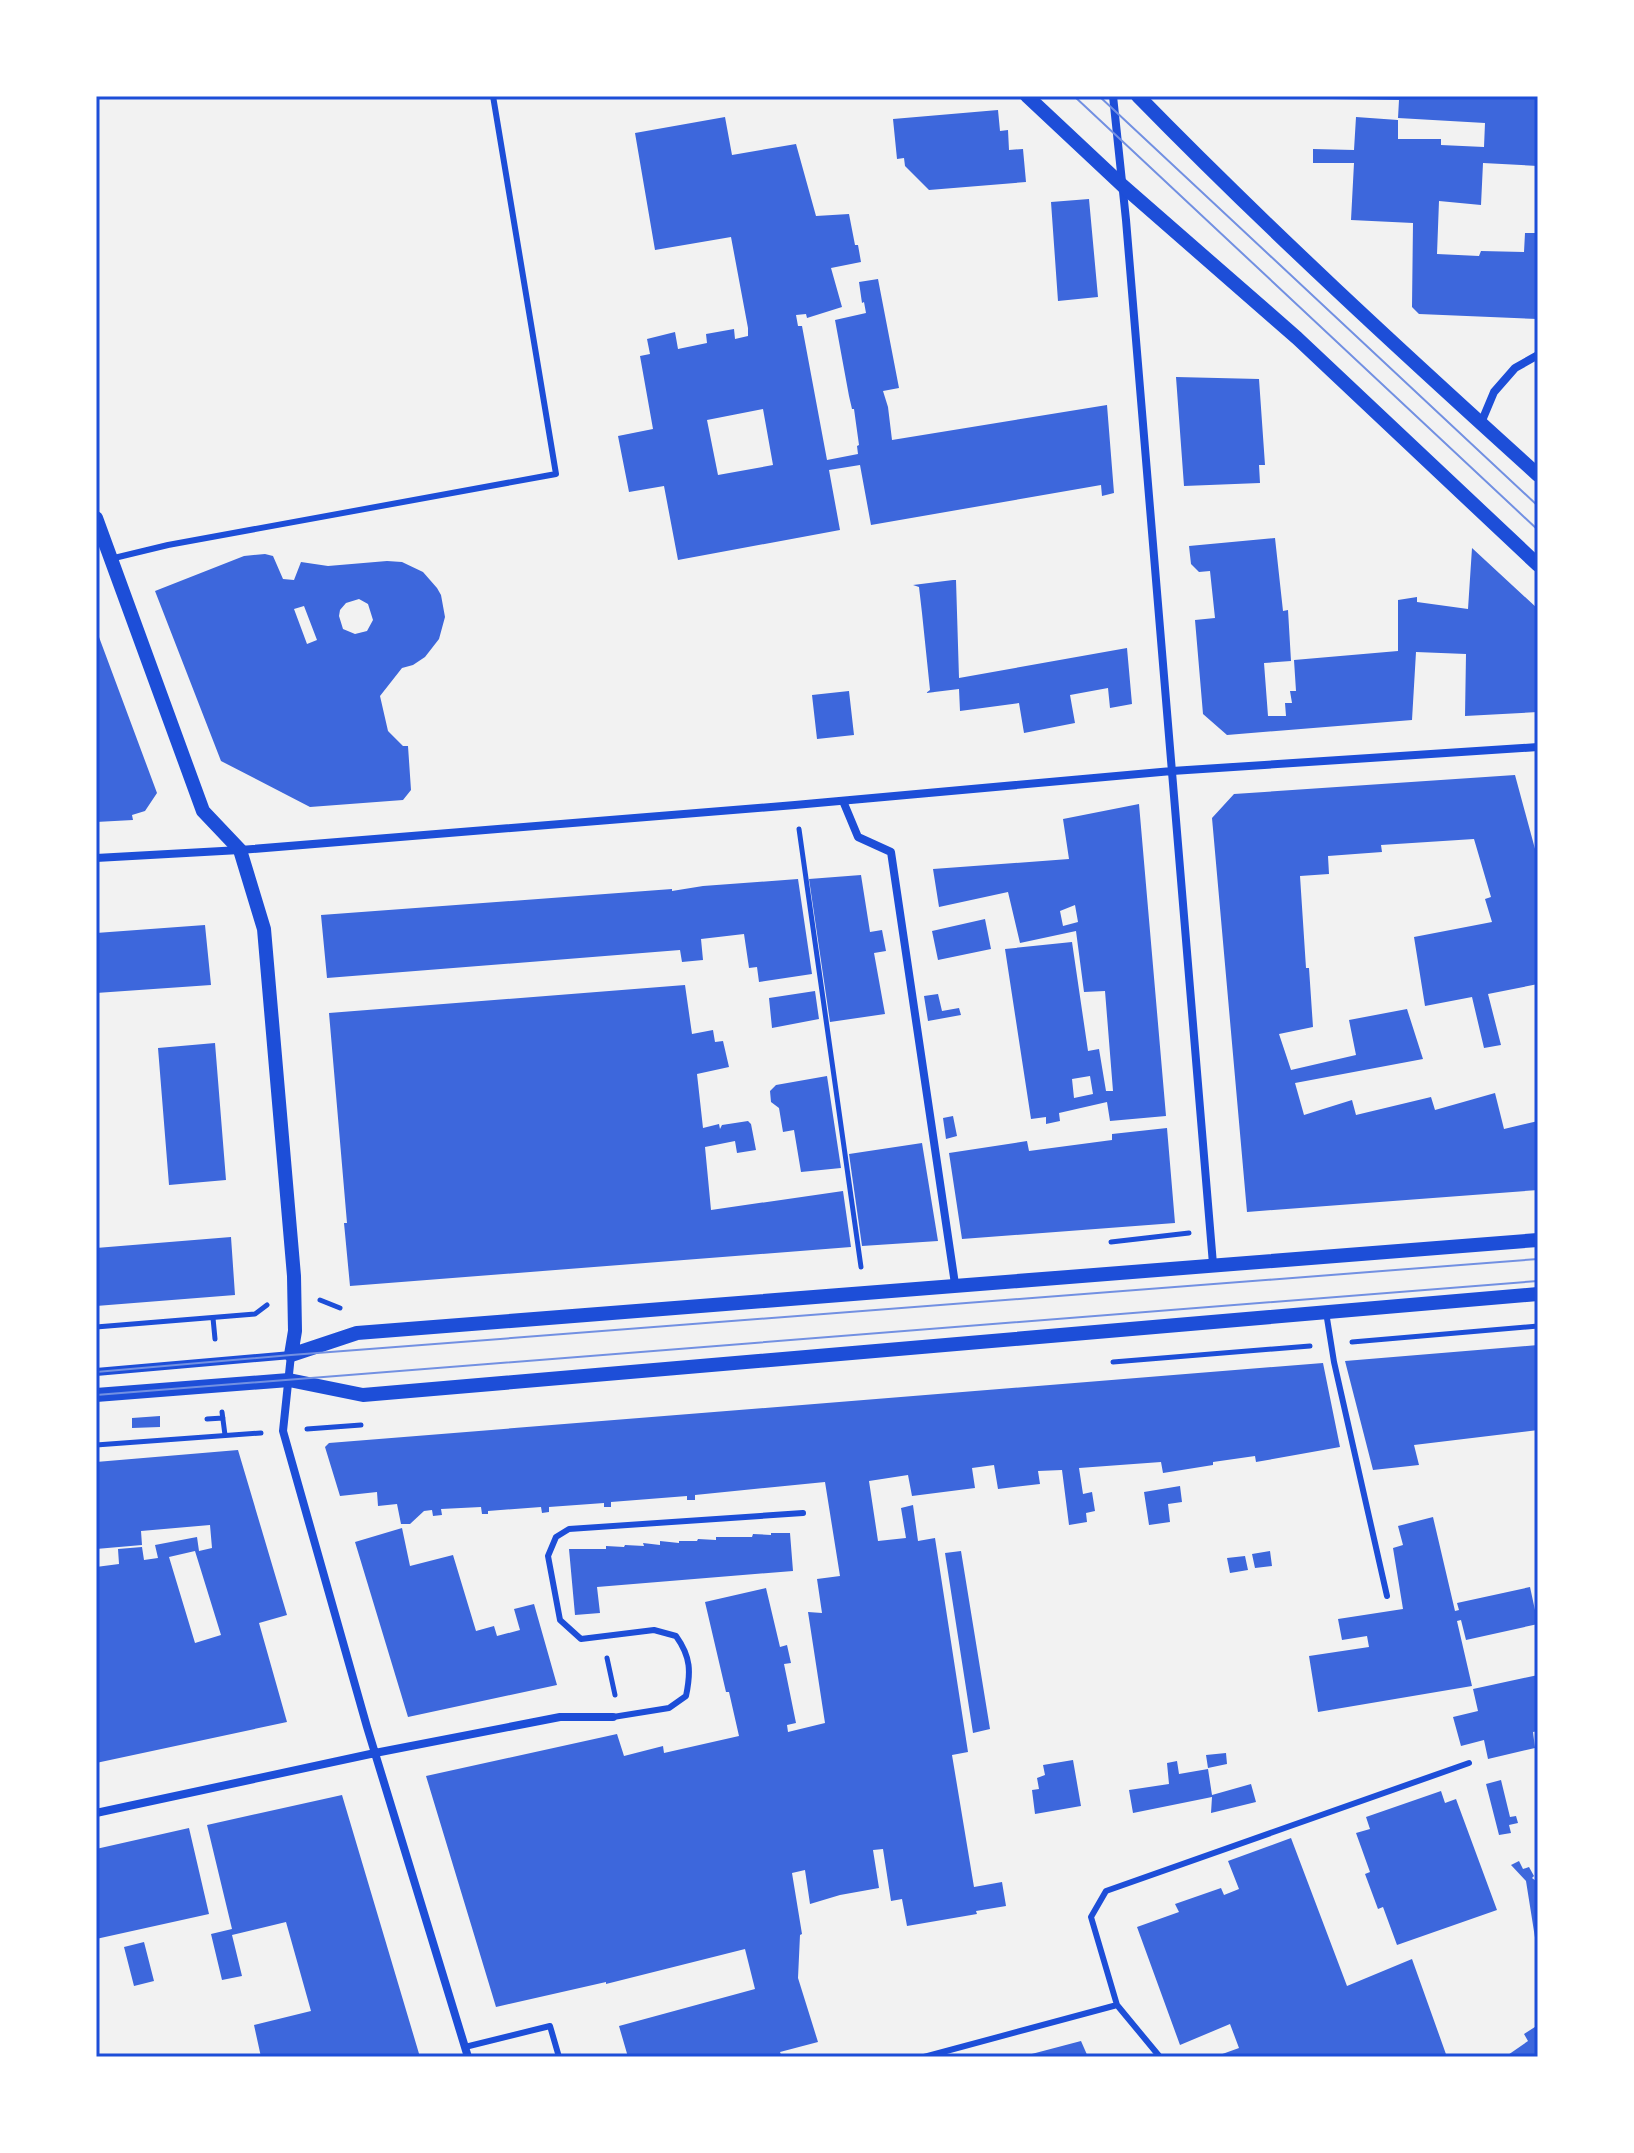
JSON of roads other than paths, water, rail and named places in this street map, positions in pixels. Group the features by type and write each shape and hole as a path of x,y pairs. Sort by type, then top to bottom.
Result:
{"street":[{"path":"1027,96 1123,186 1297,338 1538,565"},
{"path":"1113,96 1213,1264"},
{"path":"1138,96 1396,345 1538,475"},
{"path":"1481,423 1494,392 1515,368 1538,355"},
{"path":"96,518 203,811 240,850 264,929 294,1276 295,1331 283,1431 375,1753 468,2057"},
{"path":"96,858 240,850 1172,771 1538,747"},
{"path":"843,801 858,837 891,852 955,1284"},
{"path":"96,1372 291,1355 357,1333 1538,1240"},
{"path":"96,1395 289,1380 363,1395 1538,1294"},
{"path":"96,1813 560,1717 616,1716"}],"lane":[{"path":"110,559 168,545 556,474 493,96"},
{"path":"1326,1312 1334,1362 1387,1596"},
{"path":"616,1716 669,1708 686,1696 690,1675 686,1649 676,1636 654,1630 581,1639 560,1620 548,1556 556,1537 569,1529 803,1513"},
{"path":"1160,2057 1117,2005 1091,1917 1106,1891 1469,1763"},
{"path":"924,2057 1117,2005"},
{"path":"465,2047 550,2026 559,2057"}],"tram line":[{"path":"1074,96 1538,530"},
{"path":"1099,96 1538,506"},
{"path":"96,1372 1538,1259"},
{"path":"96,1395 1538,1281"}]}
